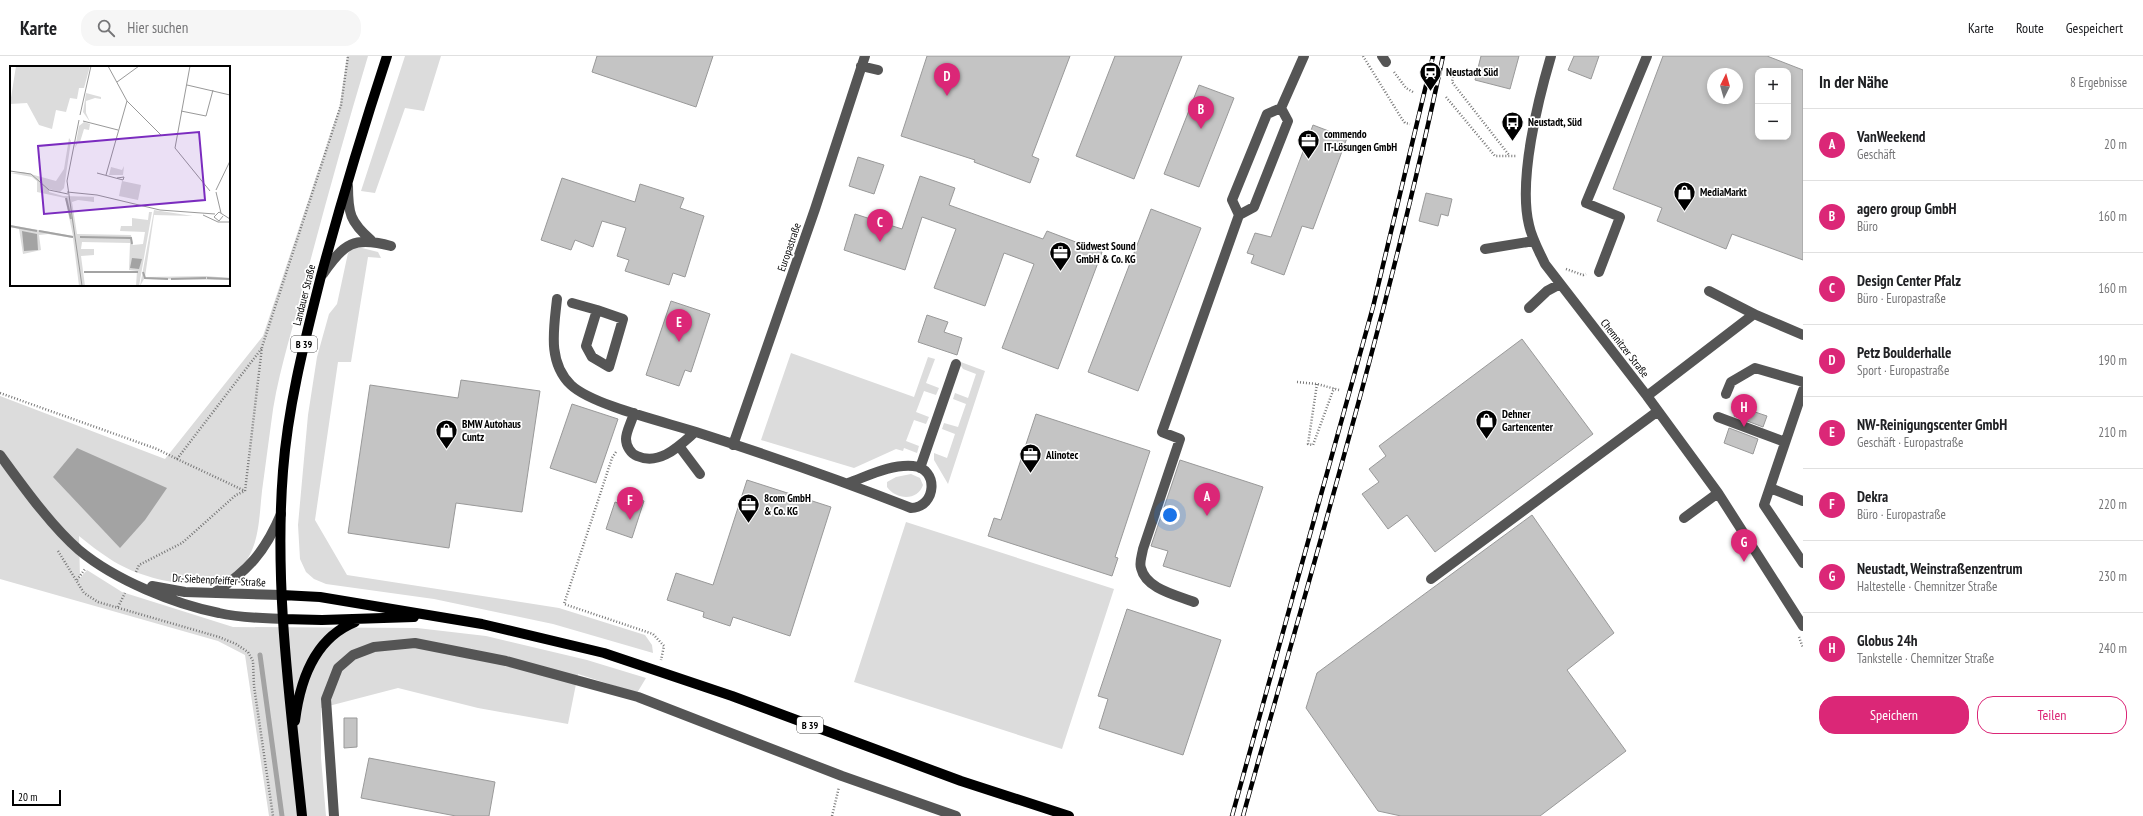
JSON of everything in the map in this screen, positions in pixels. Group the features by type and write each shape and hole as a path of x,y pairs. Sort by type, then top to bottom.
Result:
{"main road":[{"name":"Landauer Straße","path":"282,595 281,514 283,470 289,421 308,325 321,275 348,177 387,56"},
{"name":"B 39","path":"430,616 362,620 282,619 282,595 320,597 430,616 545,638 659,670 961,781 1069,816"},
{"path":"282,619 302,816"},
{"path":"294,738 296,711 302,689 310,665 320,647 330,636 342,627 362,620"}],"street":[{"name":"Europastraße","path":"733,445 815,209 864,56"},
{"path":"1239,215 1232,200 1267,114 1281,108 1304,56"},
{"name":"Chemnitzer Straße","path":"1551,56 1538,98 1530,157 1526,207 1534,241 1545,264 1647,396 1718,493 1803,626"},
{"path":"1599,272 1620,217 1586,203 1647,56"},
{"path":"861,66 878,70"},
{"path":"1194,602 1166,592 1146,581 1140,566 1143,549 1180,439 1162,432 1239,215 1254,207 1288,121 1281,108"},
{"path":"348,177 348,209 351,219 371,240"},
{"path":"321,275 334,257 347,246 359,241 371,240 391,246"},
{"path":"1485,249 1534,241"},
{"path":"1529,308 1547,291 1560,284"},
{"path":"1709,291 1754,314 1803,335"},
{"path":"557,299 554,348 557,365 570,384 579,392 593,399 848,483 910,508 919,508 926,502 930,495 931,485 930,477 926,471 920,468 900,467 848,483"},
{"path":"572,303 597,310 623,319 608,367 592,357 586,346 597,310"},
{"path":"1647,396 1754,314"},
{"path":"920,468 956,364"},
{"path":"1726,394 1731,382 1755,368 1803,382"},
{"path":"1803,390 1764,505 1803,563"},
{"path":"1430,579 1658,411"},
{"path":"634,413 626,438 627,447 634,455 645,460 658,458 679,446 695,432"},
{"path":"1718,417 1785,442"},
{"path":"679,446 700,474"},
{"name":"Dr.-Siebenpfeiffer-Straße","path":"0,454 41,509 79,550 110,571 131,582 160,594 219,613 282,619"},
{"path":"1770,488 1803,501"},
{"path":"1684,518 1718,493"},
{"path":"214,593 236,579 256,560 271,538 281,514"},
{"name":"Dr.-Siebenpfeiffer-Straße","path":"131,582 186,592 282,595"},
{"path":"334,816 326,699 338,668 353,655 374,647 415,643 506,661 638,697 842,776 956,816"}],"path":[{"path":"245,491 262,347 341,105 348,56"},
{"path":"1363,56 1402,119 1405,123 1410,124"},
{"path":"1384,59 1406,88 1413,92"},
{"path":"1447,71 1454,72 1452,82 1510,155"},
{"path":"1446,97 1495,156 1510,155 1530,157"},
{"path":"1560,267 1583,275"},
{"path":"177,459 262,347"},
{"path":"1297,382 1318,384 1339,390"},
{"path":"1318,384 1308,444 1313,445 1334,388"},
{"path":"0,393 157,449 245,491"},
{"path":"626,438 612,458 564,604 653,634 664,646 659,670"},
{"path":"118,607 139,565 182,542 236,495 245,491"},
{"path":"58,550 84,593 98,602 219,637 236,644 248,652 253,661 254,686 273,816"},
{"path":"832,816 842,776"}],"shaded area":[{"path":"347,56 368,56 333,176 280,376 273,408 259,521 255,542 247,560 240,568 227,577 211,582 175,582 157,579 123,567 102,554 79,536 80,578 87,570 122,592 233,627 417,628 486,636 587,660 646,678 637,693 578,674 568,724 478,708 398,688 321,708 321,758 326,816 269,816 245,655 218,641 0,579 0,396 165,459 263,336 340,105"},
{"path":"405,56 441,56 424,111 405,108 375,193 361,191"},
{"path":"354,246 378,252 381,258 368,257 351,362 338,362 315,520 347,575 559,608 645,635 652,645 653,653 553,624 434,599 326,584 314,579 306,572 300,559 298,525 308,415 317,357 329,314 337,304 348,253"},
{"path":"791,353 914,397 928,357 935,359 926,383 939,388 936,395 924,391 916,412 929,417 926,424 914,420 906,441 919,446 917,453 904,448 903,451 896,449 854,468 761,440"},
{"path":"958,361 985,371 948,484 934,460 934,453 947,458 955,434 942,429 944,423 958,427 966,404 953,399 955,393 968,398 976,374 963,369"},
{"path":"77,448 167,488 145,520 120,548 53,477"},
{"path":"911,474 920,478 923,485 917,494 906,497 901,496 891,491 887,487 887,482 896,477"},
{"path":"906,522 1114,589 1062,749 854,682"}],"building":[{"path":"597,56 713,56 696,107 592,72"},
{"path":"927,56 1070,56 1032,156 1039,159 1030,183 974,162 975,160 901,136"},
{"path":"1115,56 1182,56 1134,179 1076,156"},
{"path":"1481,56 1519,56 1510,89 1475,80"},
{"path":"1574,56 1599,56 1591,79 1568,70"},
{"path":"1663,56 1767,56 1803,70 1803,260 1732,234 1726,249 1657,221 1662,208 1613,189"},
{"path":"1199,85 1234,98 1199,187 1164,174"},
{"path":"1313,125 1347,138 1313,229 1302,226 1284,275 1251,263 1254,255 1247,253 1255,233 1271,237"},
{"path":"858,157 884,165 874,194 849,186"},
{"path":"920,176 955,188 949,205 1043,239 1047,231 1102,252 1058,369 1002,348 1034,264 1004,253 985,306 934,288 956,229 922,217 905,270 844,250 855,214 902,229"},
{"path":"562,178 635,202 640,184 684,198 680,208 704,216 685,277 673,273 669,285 625,271 629,260 617,256 626,228 602,221 593,247 575,240 571,250 541,240"},
{"path":"1426,193 1452,199 1448,216 1441,214 1438,226 1419,221"},
{"path":"1151,209 1201,228 1138,391 1088,372"},
{"path":"671,301 710,314 691,372 685,370 679,386 646,375"},
{"path":"927,315 948,322 944,332 962,338 957,355 918,342"},
{"name":"Dehner Gartencenter","path":"1522,339 1593,434 1435,552 1407,515 1388,529 1362,494 1379,482 1369,469 1386,456 1379,446"},
{"name":"BMW Autohaus Cuntz","path":"461,380 540,391 522,512 456,503 449,548 348,533 370,385 458,398"},
{"path":"572,404 618,419 596,483 550,468"},
{"path":"1737,406 1767,416 1763,427 1734,416"},
{"path":"1036,414 1150,451 1115,557 1118,558 1112,576 988,536 994,518 1001,520"},
{"path":"1729,428 1758,439 1753,454 1724,443"},
{"path":"1180,460 1263,487 1230,587 1163,566 1168,551 1151,546"},
{"path":"747,480 831,507 790,636 733,617 730,626 703,617 704,612 667,600 676,573 713,585"},
{"path":"631,496 644,501 632,538 606,529 615,502 628,507"},
{"path":"1532,515 1614,633 1567,670 1626,751 1540,816 1401,816 1378,811 1306,708 1317,673"},
{"path":"1127,609 1221,640 1183,755 1099,728 1108,699 1098,696"},
{"path":"344,718 357,718 357,747 344,748"},
{"path":"369,758 495,782 489,816 456,816 361,798"}],"waterway":[{"path":"260,655 282,816"}],"railway":[{"path":"1232,816 1373,307 1433,56"},
{"path":"1243,816 1349,438 1399,247 1443,56"}],"place":[{"name":"Neustadt Süd","path":"1431,92"},
{"name":"Petz Boulderhalle","path":"947,96"},
{"name":"agero group GmbH","path":"1201,129"},
{"name":"Neustadt, Süd","path":"1512,142"},
{"name":"commendo IT-Lösungen GmbH","path":"1309,160"},
{"name":"MediaMarkt","path":"1684,212"},
{"name":"Design Center Pfalz","path":"880,242"},
{"name":"Südwest Sound GmbH & Co. KG","path":"1060,272"},
{"name":"NW-Reinigungscenter GmbH","path":"679,342"},
{"name":"Globus 24h","path":"1744,427"},
{"name":"Dehner Gartencenter","path":"1486,440"},
{"name":"BMW Autohaus Cuntz","path":"446,450"},
{"name":"Alinotec","path":"1030,474"},
{"name":"VanWeekend","path":"1207,516"},
{"name":"Dekra","path":"630,520"},
{"name":"8com GmbH & Co. KG","path":"748,524"},
{"name":"Neustadt, Weinstraßenzentrum","path":"1744,562"}]}
